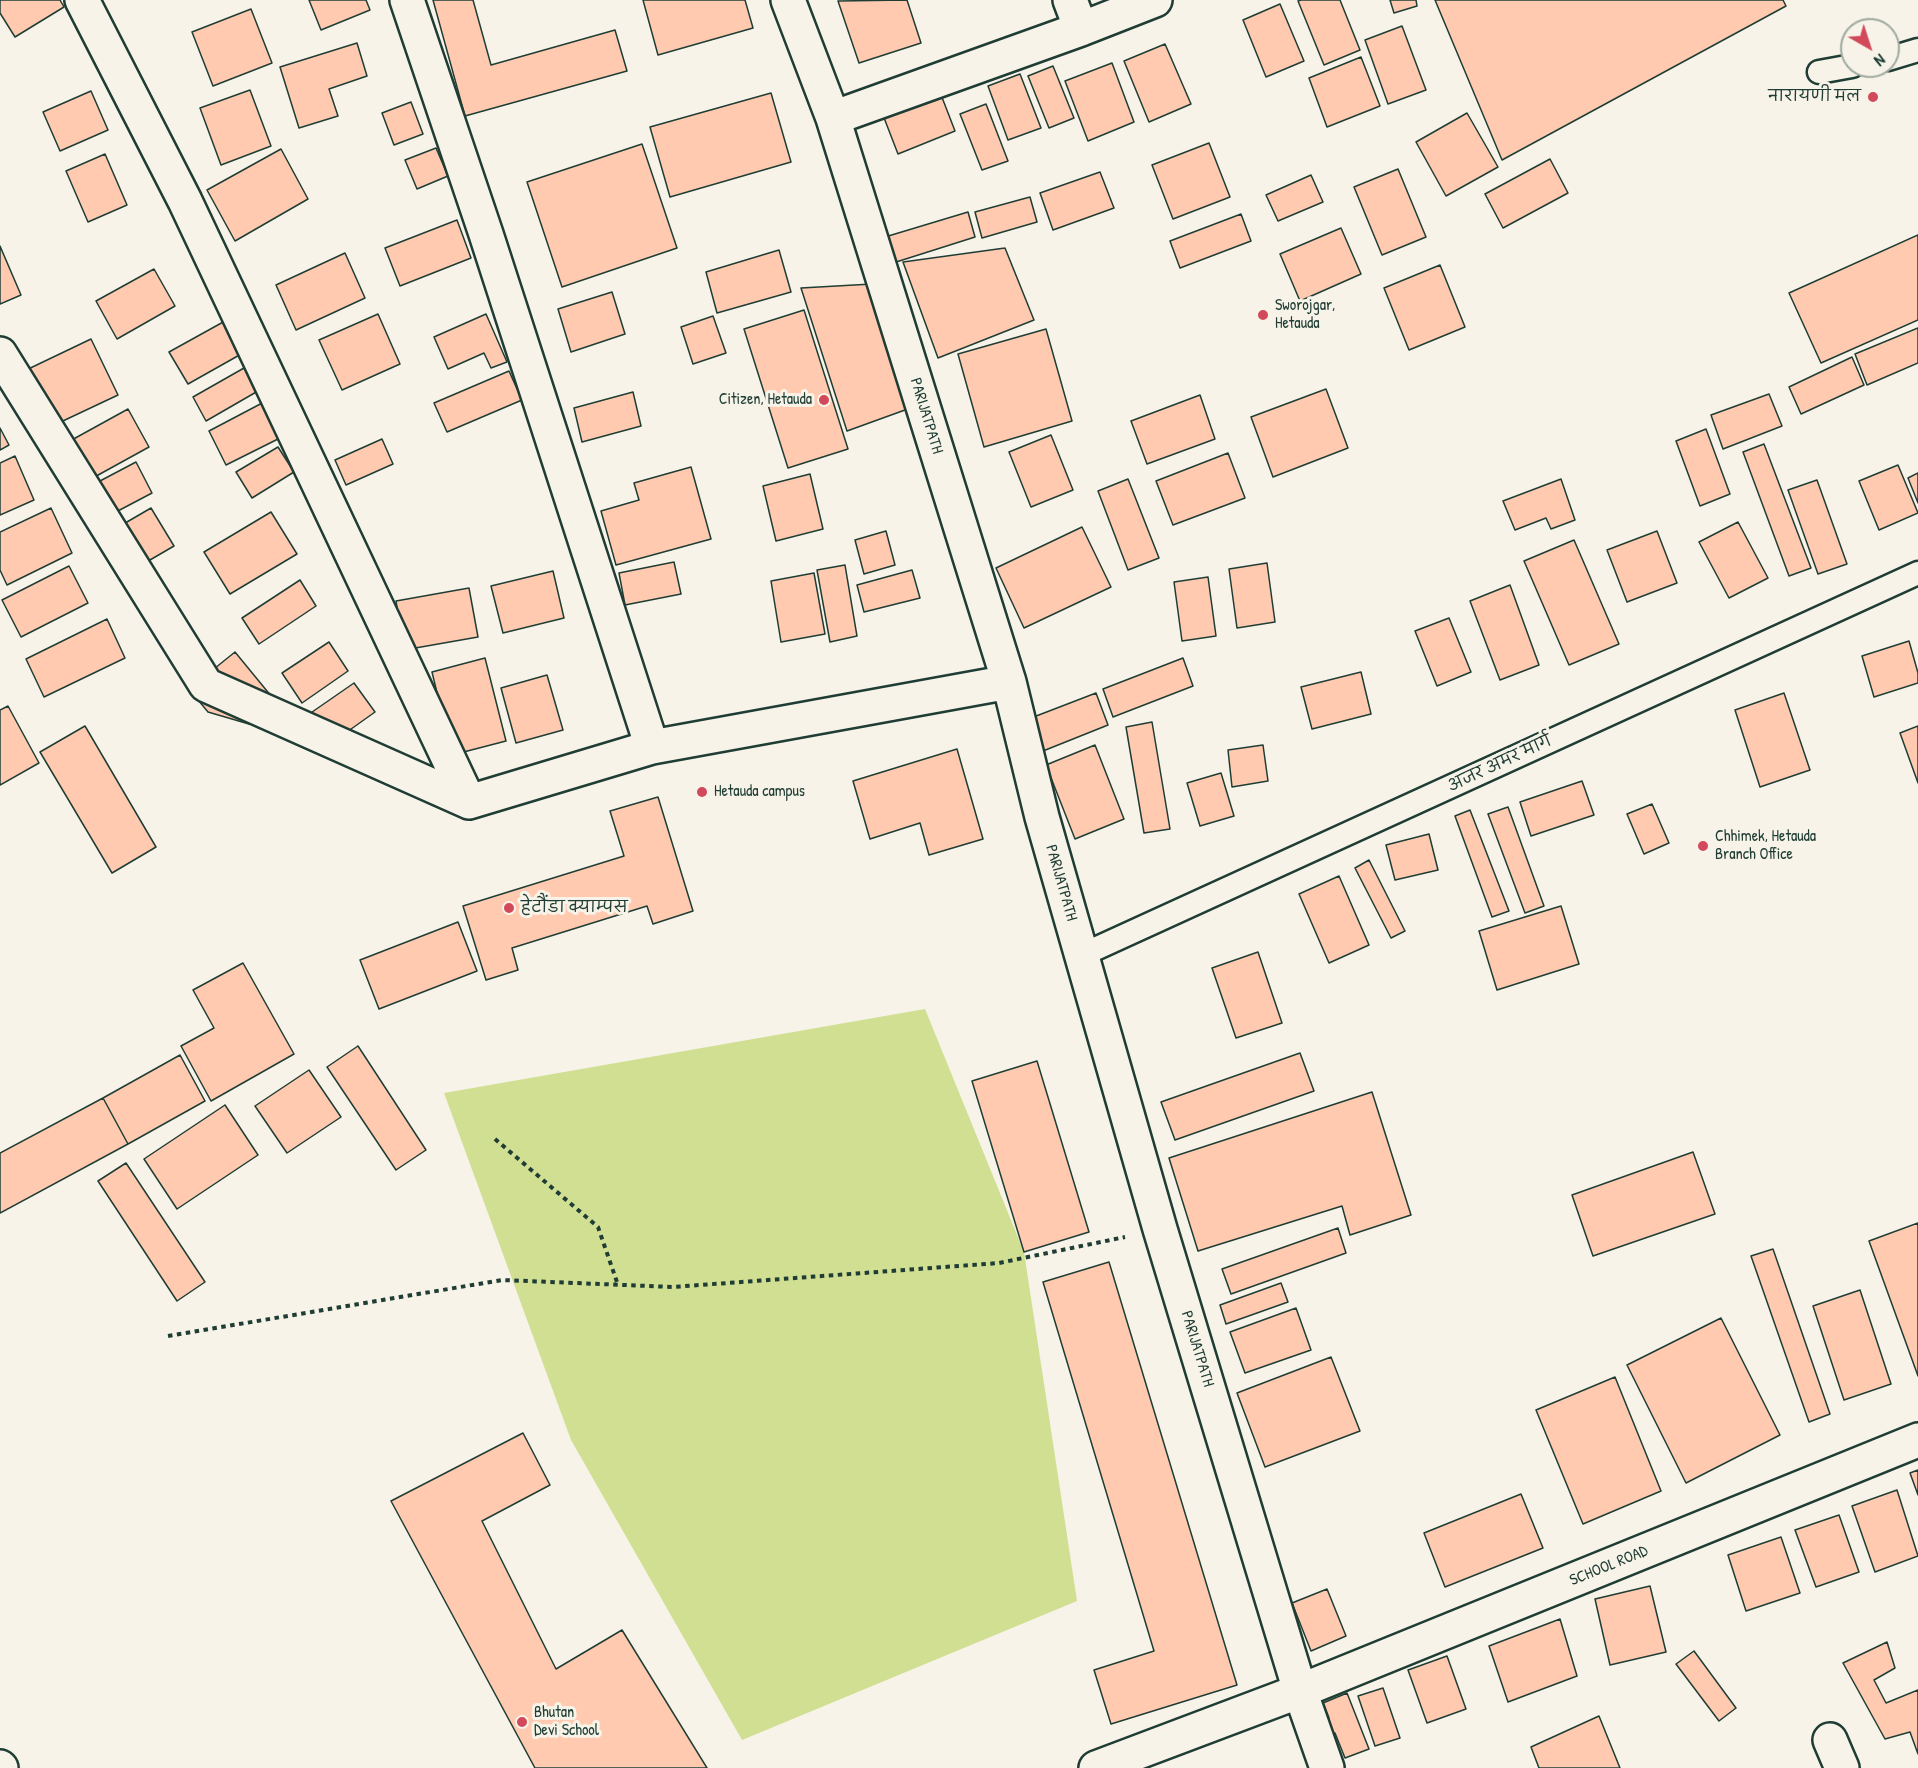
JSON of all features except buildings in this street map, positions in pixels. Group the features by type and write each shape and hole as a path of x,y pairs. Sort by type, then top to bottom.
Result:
{"street":[{"path":"82,0 185,201 469,802"},
{"path":"407,0 490,246 652,747"},
{"name":"PARIJATPATH","path":"788,0 833,118 1009,682 1042,817 1160,1229 1300,1691 1327,1768"},
{"path":"833,118 1076,15 1155,0"},
{"path":"0,354 206,685 469,802 652,747 1009,682"},
{"name":"SCHOOL ROAD","path":"1096,1768 1300,1691 1918,1440"}],"lane":[{"path":"1900,55 1918,50"},
{"path":"1819,72 1840,68"},
{"name":"अजर अमर मार्ग","path":"1082,955 1918,573"}],"path":[{"path":"495,1139 598,1227 618,1285"},
{"path":"168,1336 502,1280 673,1287 999,1263 1160,1229"}],"green space":[{"path":"925,1009 1024,1252 1077,1601 742,1740 571,1440 444,1093"}],"place":[{"name":"नारायणी मल","path":"1873,97"},
{"name":"Sworojgar, Hetauda","path":"1263,315"},
{"name":"Citizen, Hetauda","path":"824,400"},
{"name":"Hetauda campus","path":"702,792"},
{"name":"Chhimek, Hetauda Branch Office","path":"1703,846"},
{"name":"हेटौंडा क्याम्पस","path":"509,908"},
{"name":"Bhutan Devi School","path":"522,1722"}]}
